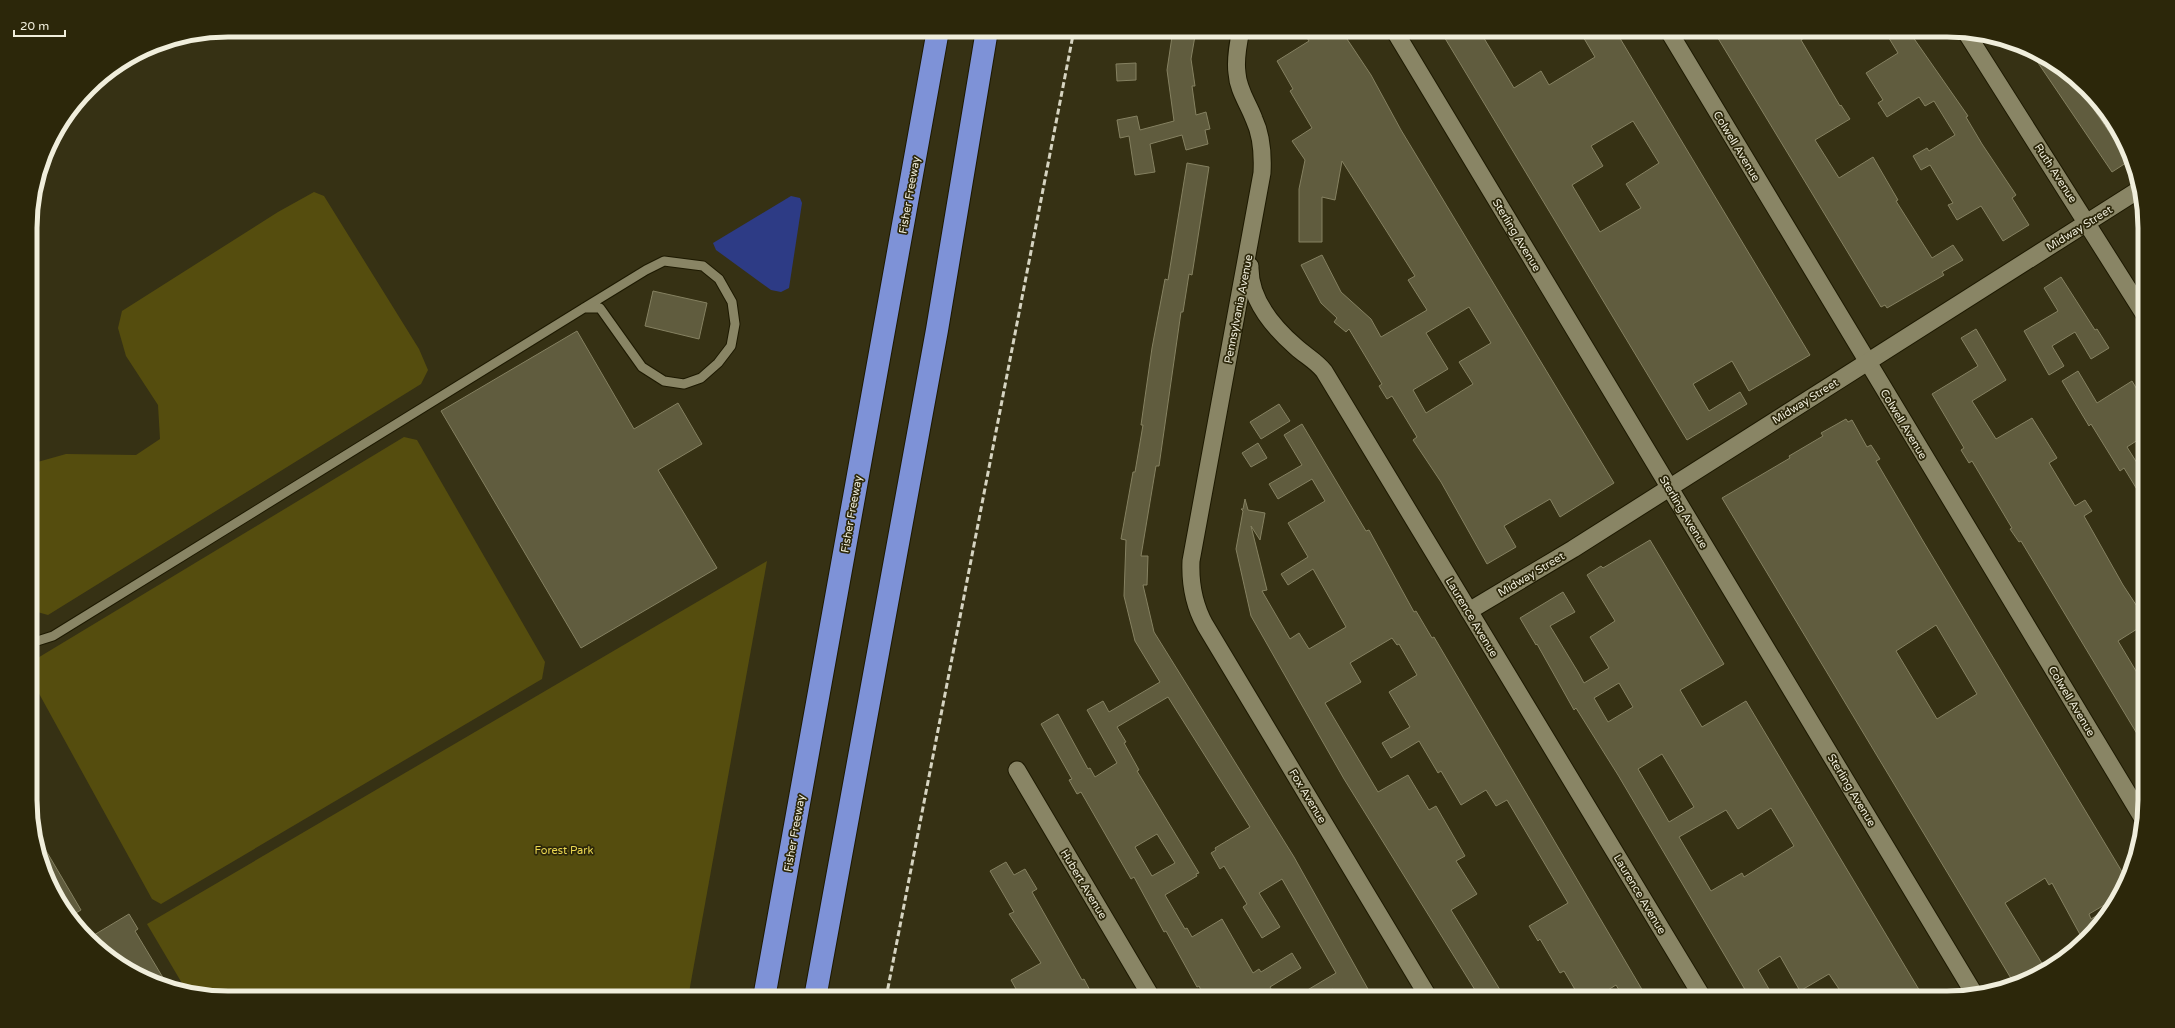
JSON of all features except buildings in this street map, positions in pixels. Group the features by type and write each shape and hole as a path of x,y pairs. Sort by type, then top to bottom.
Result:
{"highway":[{"name":"Fisher Freeway","path":"765,991 937,37"},
{"path":"816,991 937,330 987,37"}],"street":[{"name":"Pennsylvania Avenue","path":"1192,591 1191,561 1251,241 1263,160 1259,130 1242,95 1237,73 1237,51 1240,37"},
{"name":"Sterling Avenue","path":"1398,37 1971,989"},
{"name":"Colwell Avenue","path":"1672,37 2138,810"},
{"name":"Ruth Avenue","path":"1971,39 2138,304"},
{"name":"Midway Street","path":"1469,611 1573,549 2134,193"},
{"name":"Laurence Avenue","path":"1251,241 1250,270 1254,289 1265,314 1273,325 1296,348 1317,362 1324,371 1699,991"},
{"name":"Fox Avenue","path":"1192,591 1199,613 1205,625 1425,991"},
{"name":"Hubert Avenue","path":"1017,770 1148,991"}],"lane":[{"path":"37,641 52,636 584,308 646,270 664,261 703,266 719,279 732,302 735,324 731,346 718,363 700,378 684,384 664,380 642,367 600,308 584,308"}],"green space":[{"path":"314,192 324,196 419,349 428,370 421,384 48,615 37,612 37,462 66,454 136,455 160,439 158,405 126,356 118,328 122,311 278,212"},
{"path":"404,437 417,440 545,662 542,679 161,904 152,899 37,690 37,658"},
{"name":"Forest Park","path":"767,561 689,991 215,991 183,985 147,924"}],"water":[{"path":"791,196 800,198 802,203 789,288 781,292 771,290 716,250 713,243"}],"railway":[{"path":"887,991 1073,37"}]}
